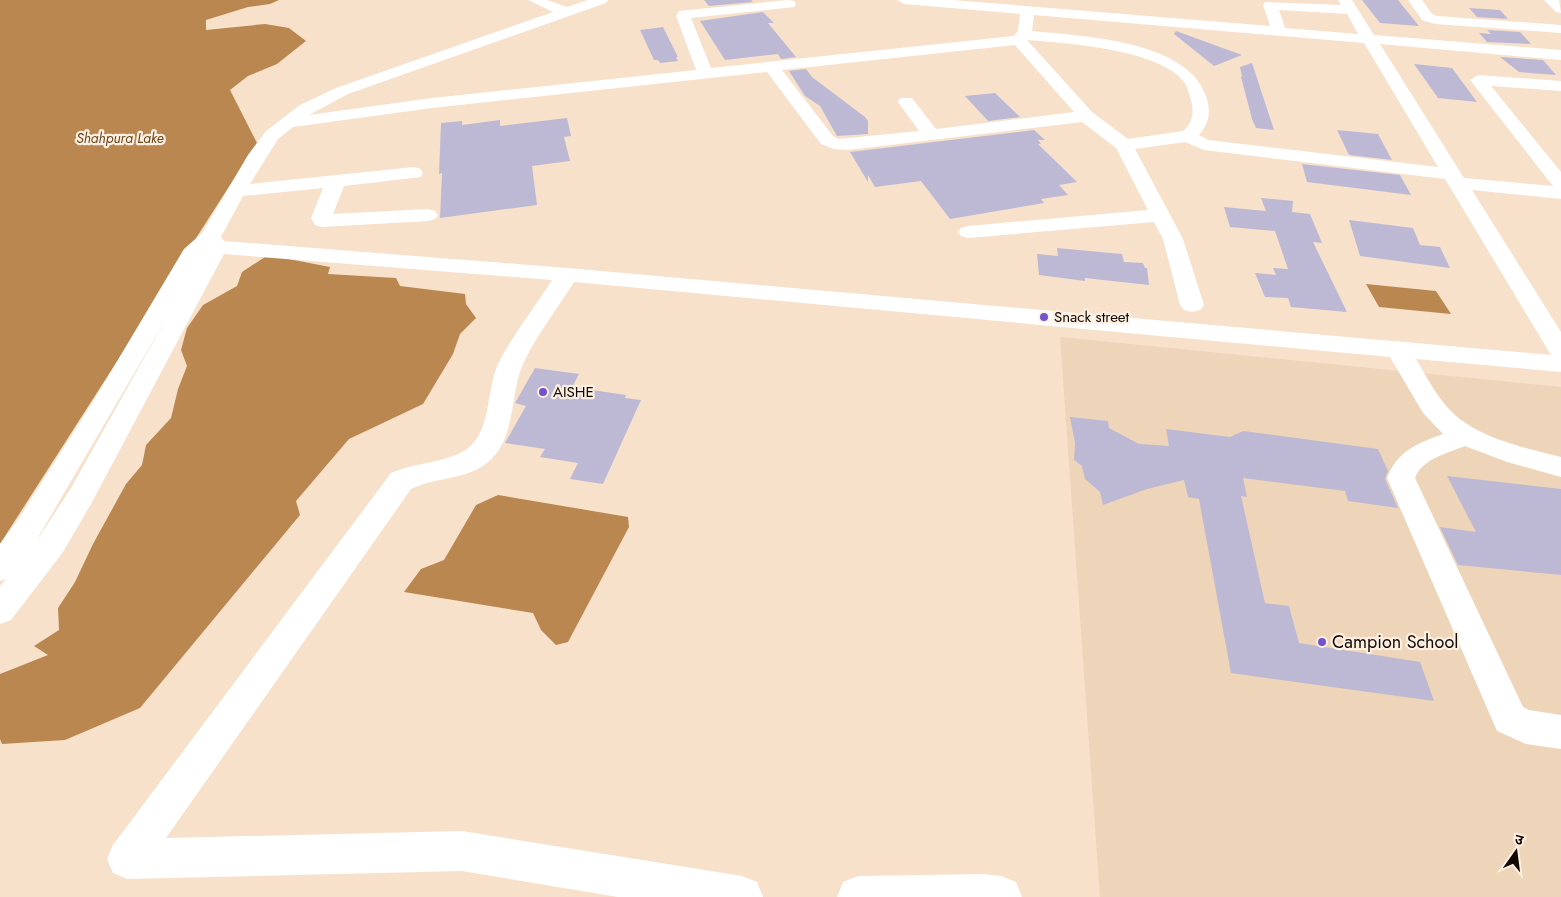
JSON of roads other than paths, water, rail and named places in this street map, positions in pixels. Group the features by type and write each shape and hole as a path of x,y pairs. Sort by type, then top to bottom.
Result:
{"street":[{"path":"535,0 566,12"},
{"path":"0,568 30,526 207,245 257,155 272,135 306,109 342,90 600,0"},
{"path":"904,0 1028,10 1056,6 1114,17 1161,14 1279,31 1559,57"},
{"path":"1111,0 1114,17"},
{"path":"1415,0 1430,19 1561,29"},
{"path":"1551,0 1561,8"},
{"path":"705,74 683,16 684,14 789,4"},
{"path":"1279,31 1270,5 1348,5 1561,351"},
{"path":"1454,8 1489,50"},
{"path":"1021,38 1028,10"},
{"path":"288,123 432,103 772,67 1021,38 1097,43 1154,58 1173,67 1188,78 1196,88 1203,112 1195,131 1188,136 1124,145"},
{"path":"1021,38 1086,116 1124,145 1173,240 1192,305"},
{"path":"772,67 827,140 834,144 848,145 1086,116"},
{"path":"1561,86 1478,80 1561,184"},
{"path":"906,102 931,134"},
{"path":"1188,136 1204,145 1561,193"},
{"path":"1534,151 1561,154"},
{"path":"238,192 414,173"},
{"path":"336,181 321,218 322,221 428,216"},
{"path":"968,232 1159,215"},
{"path":"207,245 567,274 1399,351 1561,364"},
{"path":"0,610 52,543 81,496 207,245"},
{"path":"567,274 511,364 505,377 497,422 485,448 466,463 419,472 402,481 127,859 462,851 742,897"},
{"path":"1399,351 1434,409 1446,422 1468,435 1535,461 1561,467"},
{"path":"1468,435 1412,459 1403,468 1401,478 1510,719 1526,727 1561,732"},
{"path":"858,897 983,895 1002,897"}],"water":[{"name":"Shahpura Lake","path":"0,0 279,0 206,20 206,30 265,24 289,28 306,41 277,64 248,76 230,90 257,143 0,544"},
{"path":"268,255 330,267 328,274 396,278 400,286 465,294 466,304 476,318 460,334 453,354 423,404 349,439 296,501 300,515 140,708 65,740 2,744 0,739 0,674 48,655 34,646 59,630 58,608 75,582 93,544 126,484 142,465 146,445 171,418 178,389 187,366 181,350 187,328 203,305 237,286 242,272"},
{"path":"1366,284 1436,291 1451,314 1379,307"},
{"path":"498,495 628,517 629,527 568,642 556,645 541,630 533,613 404,592 421,569 444,560 476,505"}],"place":[{"name":"Snack street","path":"1044,317"},
{"name":"AISHE","path":"543,392"},
{"name":"Campion School","path":"1322,642"}]}
